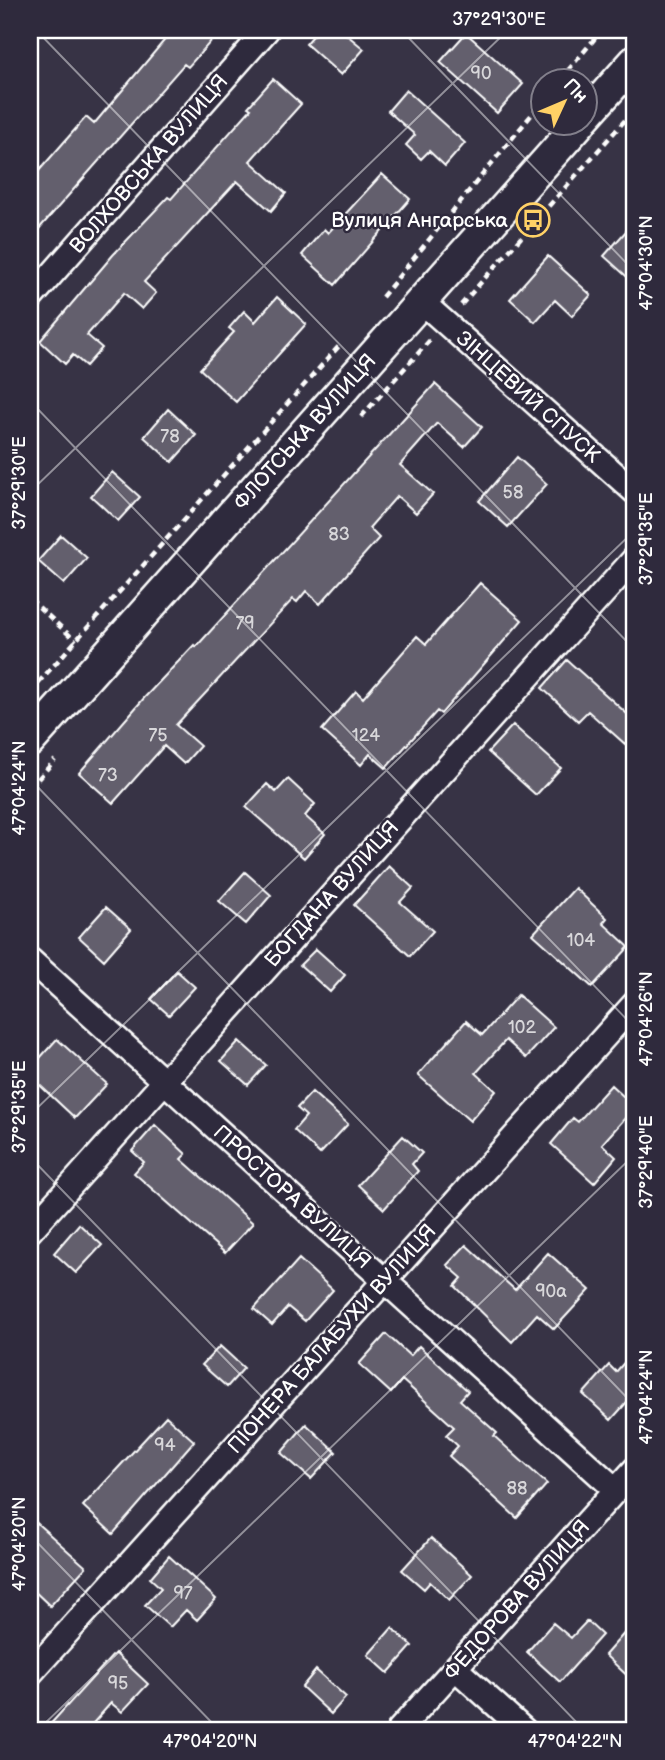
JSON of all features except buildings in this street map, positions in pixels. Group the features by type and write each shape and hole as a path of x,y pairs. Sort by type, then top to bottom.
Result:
{"street":[{"name":"ВОЛХОВСЬКА ВУЛИЦЯ","path":"30,299 267,30"},
{"path":"598,102 635,61"},
{"name":"ФЛОТСЬКА ВУЛИЦЯ","path":"30,741 568,136"},
{"name":"ЗІНЦЕВИЙ СПУСК","path":"421,301 635,492"},
{"name":"БОГДАНА ВУЛИЦЯ","path":"30,1231 635,558"},
{"name":"ПРОСТОРА ВУЛИЦЯ","path":"30,960 616,1490"},
{"name":"ПІОНЕРА БАЛАБУХИ ВУЛИЦЯ","path":"30,1674 635,1003"},
{"name":"ФЕДОРОВА ВУЛИЦЯ","path":"399,1730 635,1469"},
{"path":"455,1668 524,1730"}],"path":[{"path":"571,66 601,30"},
{"path":"374,306 528,119"},
{"path":"30,692 347,337"},
{"path":"30,599 76,641"}],"place":[{"name":"Вулиця Ангарська","path":"533,220"}]}
